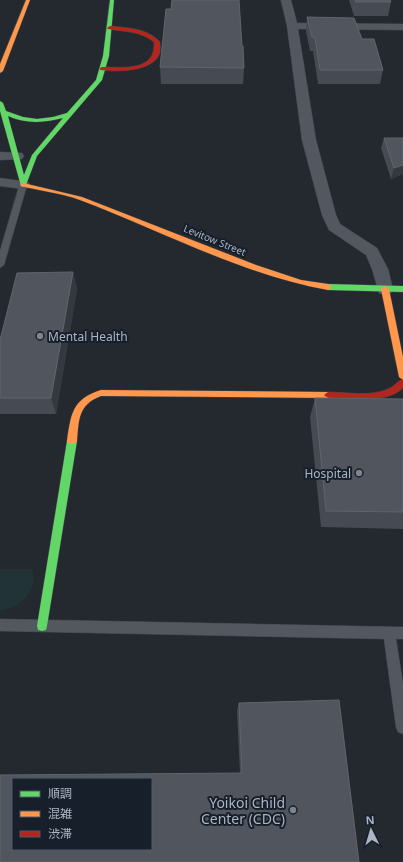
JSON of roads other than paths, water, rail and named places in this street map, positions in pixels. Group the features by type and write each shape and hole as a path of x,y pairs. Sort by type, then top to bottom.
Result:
{"street":[{"path":"0,71 3,56 28,0"},
{"path":"23,185 34,156 99,80 106,56 112,0"},
{"path":"286,0 292,26 309,140 329,215 334,227 372,252 380,269 403,377"},
{"path":"292,26 403,27"},
{"path":"102,69 138,68 152,61 157,54 157,42 152,35 141,31 110,28"},
{"path":"0,103 17,156 23,185"},
{"path":"4,119 37,122 53,120 71,114"},
{"path":"0,156 17,156"},
{"path":"0,182 23,185"},
{"name":"Levitow Street","path":"23,185 80,198 253,267 300,282 334,288 403,289"},
{"path":"42,626 78,406 86,397 101,393 380,396 400,388 403,382"}],"lane":[{"path":"0,265 23,185"},
{"path":"0,625 403,633"},
{"path":"389,633 403,727"}],"place":[{"name":"Mental Health","path":"40,336"},
{"name":"Hospital","path":"359,473"},
{"name":"Yoikoi Child Center (CDC)","path":"293,810"}]}
